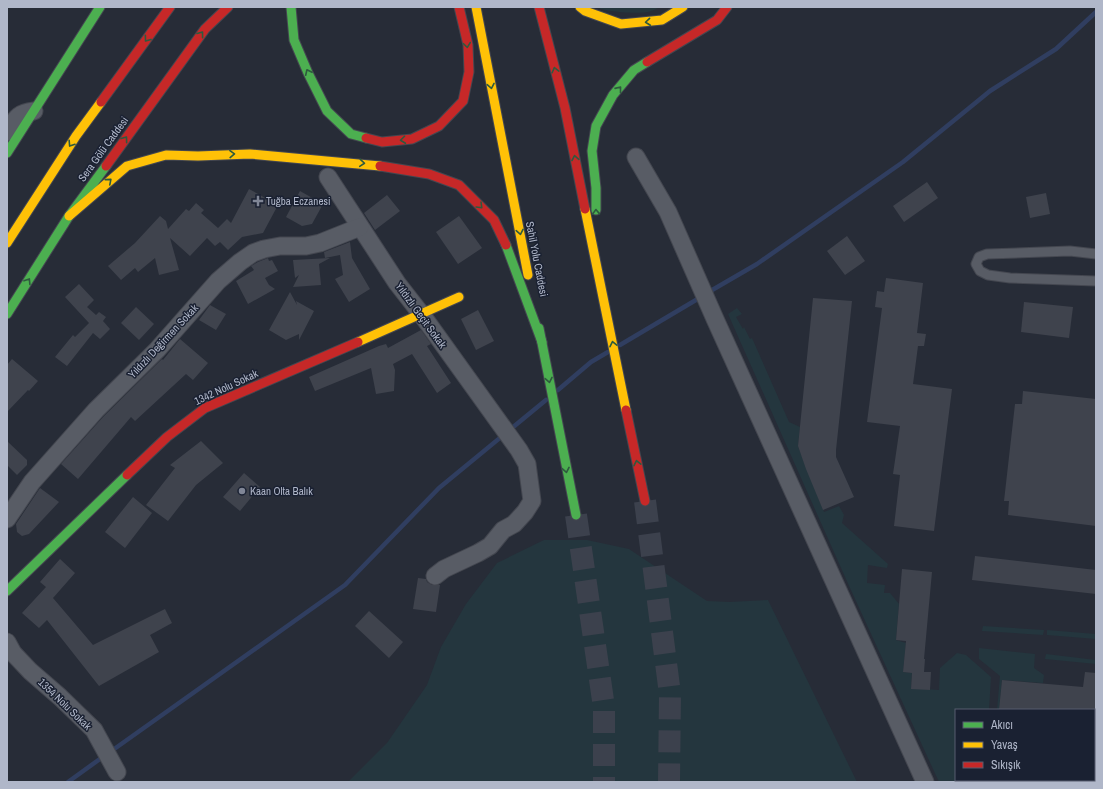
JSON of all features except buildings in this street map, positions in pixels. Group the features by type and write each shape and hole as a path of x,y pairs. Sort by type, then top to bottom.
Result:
{"main road":[{"path":"82,37 92,7"},
{"path":"7,153 100,7"},
{"path":"7,243 76,136 170,7"},
{"name":"Sera Gölü Caddesi","path":"7,314 69,216 205,29 228,7"},
{"path":"291,7 294,40 308,73 327,111 351,134 382,142 412,139 439,126 463,101 469,72 468,45 459,7"},
{"name":"Sahil Yolu Caddesi","path":"476,7 576,515"},
{"path":"539,7 565,108 598,279 645,501"},
{"path":"580,7 585,11 621,24 662,20 683,7"},
{"path":"598,279 596,188 592,151 596,126 613,96 634,70 717,20 727,7"},
{"path":"69,216 127,166 166,155 198,156 250,154 374,164 429,174 459,185 494,220 509,254 542,342"},
{"name":"1342 Nolu Sokak","path":"9,584 167,437 205,408 422,315 459,297"}],"street":[{"path":"7,132 14,120 23,112 34,111"},
{"path":"636,157 668,212 715,320 925,782"},
{"name":"Yıldızlı Geçit Sokak","path":"328,177 398,283 492,411 527,464 532,501 528,507 514,524 503,530 490,546 444,569 435,576"},
{"name":"Yıldızlı Değirmen Sokak","path":"7,519 32,482 96,410 157,350 218,281 240,262 253,253 264,249 280,246 306,246 360,227"},
{"name":"1354 Nolu Sokak","path":"7,642 13,653 30,671 60,697 94,730 98,740 117,772"}],"lane":[{"path":"1096,254 1070,251 987,254 979,257 976,264 980,271 988,275 1010,278 1096,281"}],"shaded area":[{"path":"597,7 660,7 652,11 637,13 614,11"},
{"path":"737,308 742,314 736,317 743,329 744,327 750,339 752,338 789,422 800,427 798,446 824,512 839,506 844,515 842,523 888,564 887,568 868,565 867,583 885,585 884,593 890,593 899,604 896,640 906,643 903,672 912,673 911,688 939,690 940,668 957,653 966,655 991,677 989,709 955,709 955,781 1021,782 939,782 850,588 728,314"},
{"path":"544,540 587,540 629,549 707,601 729,602 768,600 857,782 348,782 387,743 427,685 441,647 466,604 497,563"},
{"path":"983,626 1044,630 1043,635 982,631"},
{"path":"1047,630 1096,634 1096,639 1047,635"},
{"path":"979,648 1035,654 1034,668 1044,675 1043,683 1002,680 999,709 997,709 1000,676 979,659"},
{"path":"1046,654 1096,660 1096,664 1045,659"}],"waterway":[{"path":"707,293 757,264 903,162 990,91 1056,49 1096,12"},
{"path":"620,345 701,297"},
{"path":"558,390 591,362 608,352"},
{"path":"110,752 345,585 439,488 546,400"},
{"path":"68,782 104,756"}],"tunnel":[{"path":"645,501 670,694 669,782"},
{"path":"576,515 604,707 604,782"}],"traffic: fast":[{"path":"7,153 100,7"},
{"path":"291,7 294,40 308,73 327,111 351,134 366,138"},
{"path":"596,210 596,188 592,151 596,126 613,95 634,70 647,62"},
{"path":"7,314 69,216 106,166"},
{"path":"506,245 542,342"},
{"path":"539,328 576,515"},
{"path":"7,591 127,475"}],"traffic: slow":[{"path":"476,7 528,275"},
{"path":"580,7 585,11 621,24 662,20 683,7"},
{"path":"7,243 76,136 101,102"},
{"path":"69,216 127,166 166,155 198,156 250,154 380,166"},
{"path":"585,209 626,410"},
{"path":"358,342 459,297"}],"traffic: jam":[{"path":"101,102 170,7"},
{"path":"106,166 205,29 228,7"},
{"path":"366,138 382,142 412,139 439,126 463,101 469,72 468,45 459,7"},
{"path":"539,7 565,108 585,209"},
{"path":"647,62 717,20 727,7"},
{"path":"380,166 429,174 459,185 494,220 506,245"},
{"path":"127,475 167,437 205,408 358,342"},
{"path":"626,410 645,501"}],"place":[{"name":"Tuğba Eczanesi","path":"258,201"},
{"name":"Kaan Olta Balık","path":"242,491"}]}
